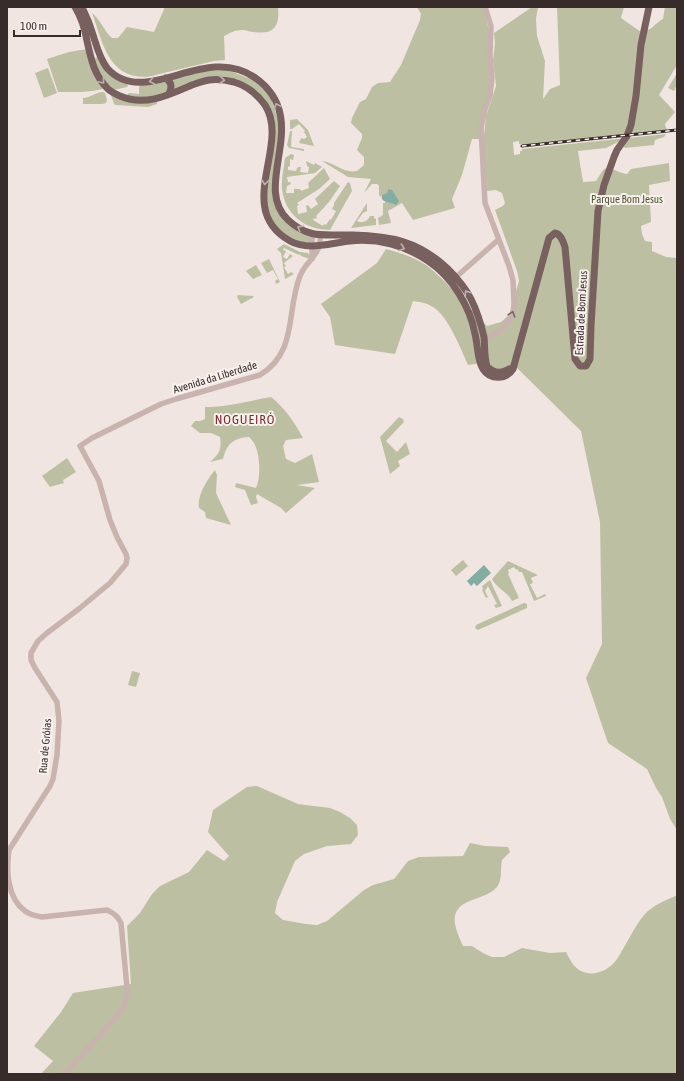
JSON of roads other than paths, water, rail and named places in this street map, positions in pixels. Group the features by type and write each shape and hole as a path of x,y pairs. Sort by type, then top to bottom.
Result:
{"main road":[{"name":"Estrada de Bom Jesus","path":"480,337 486,363 490,370 503,372 514,365 549,238 555,233 561,237 565,247 575,359 580,366 589,363 598,211 604,185 614,157 627,136 630,125 636,96 641,45 649,7"},
{"path":"78,8 86,16 100,55 107,68 113,74 124,79 143,83 205,68 223,67 246,72 255,78 266,88 277,105 281,117 282,132 275,186 279,206 289,221 302,230 317,235 382,236 403,241 431,254 456,277 471,298 480,321 480,337"},
{"path":"78,8 87,39 90,58 97,76 109,90 123,97 135,101 150,100 210,80 226,80 247,87 256,94 267,110 272,127 264,187 264,205 271,223 279,234 296,244 314,251 363,240 388,243 402,247 416,254 429,261 441,271 456,289 462,298 480,337"},
{"path":"90,58 100,55"},
{"path":"166,78 171,82 172,86 169,94"}],"street":[{"path":"480,337 493,335 500,331 513,316 514,303 513,280 484,196 481,128 490,95 492,78 490,56 491,26 485,7"},
{"path":"314,251 312,239 317,235"},
{"path":"456,289 456,277 498,240"},
{"name":"Avenida da Liberdade","path":"52,629 110,583 126,564 127,558 110,520 99,481 80,446 92,438 161,404 260,375 268,370 285,346 300,274 314,251"},
{"name":"Rua de Gróias","path":"52,629 38,641 31,653 31,660 34,668 57,702 59,734 53,779 8,850 11,892 16,902 25,912 32,915 42,917 107,910 114,913 121,923 127,996 124,1006 114,1020 64,1074"}],"water":[{"path":"388,189 392,190 399,201 396,205 382,199 382,195 387,193"},
{"path":"484,565 491,573 477,586 474,583 471,586 467,581"}],"railway":[{"path":"522,146 677,130"}],"district":[{"name":"NOGUEIRÓ","path":"245,419"}],"park label":[{"name":"Parque Bom Jesus","path":"627,199"}]}
